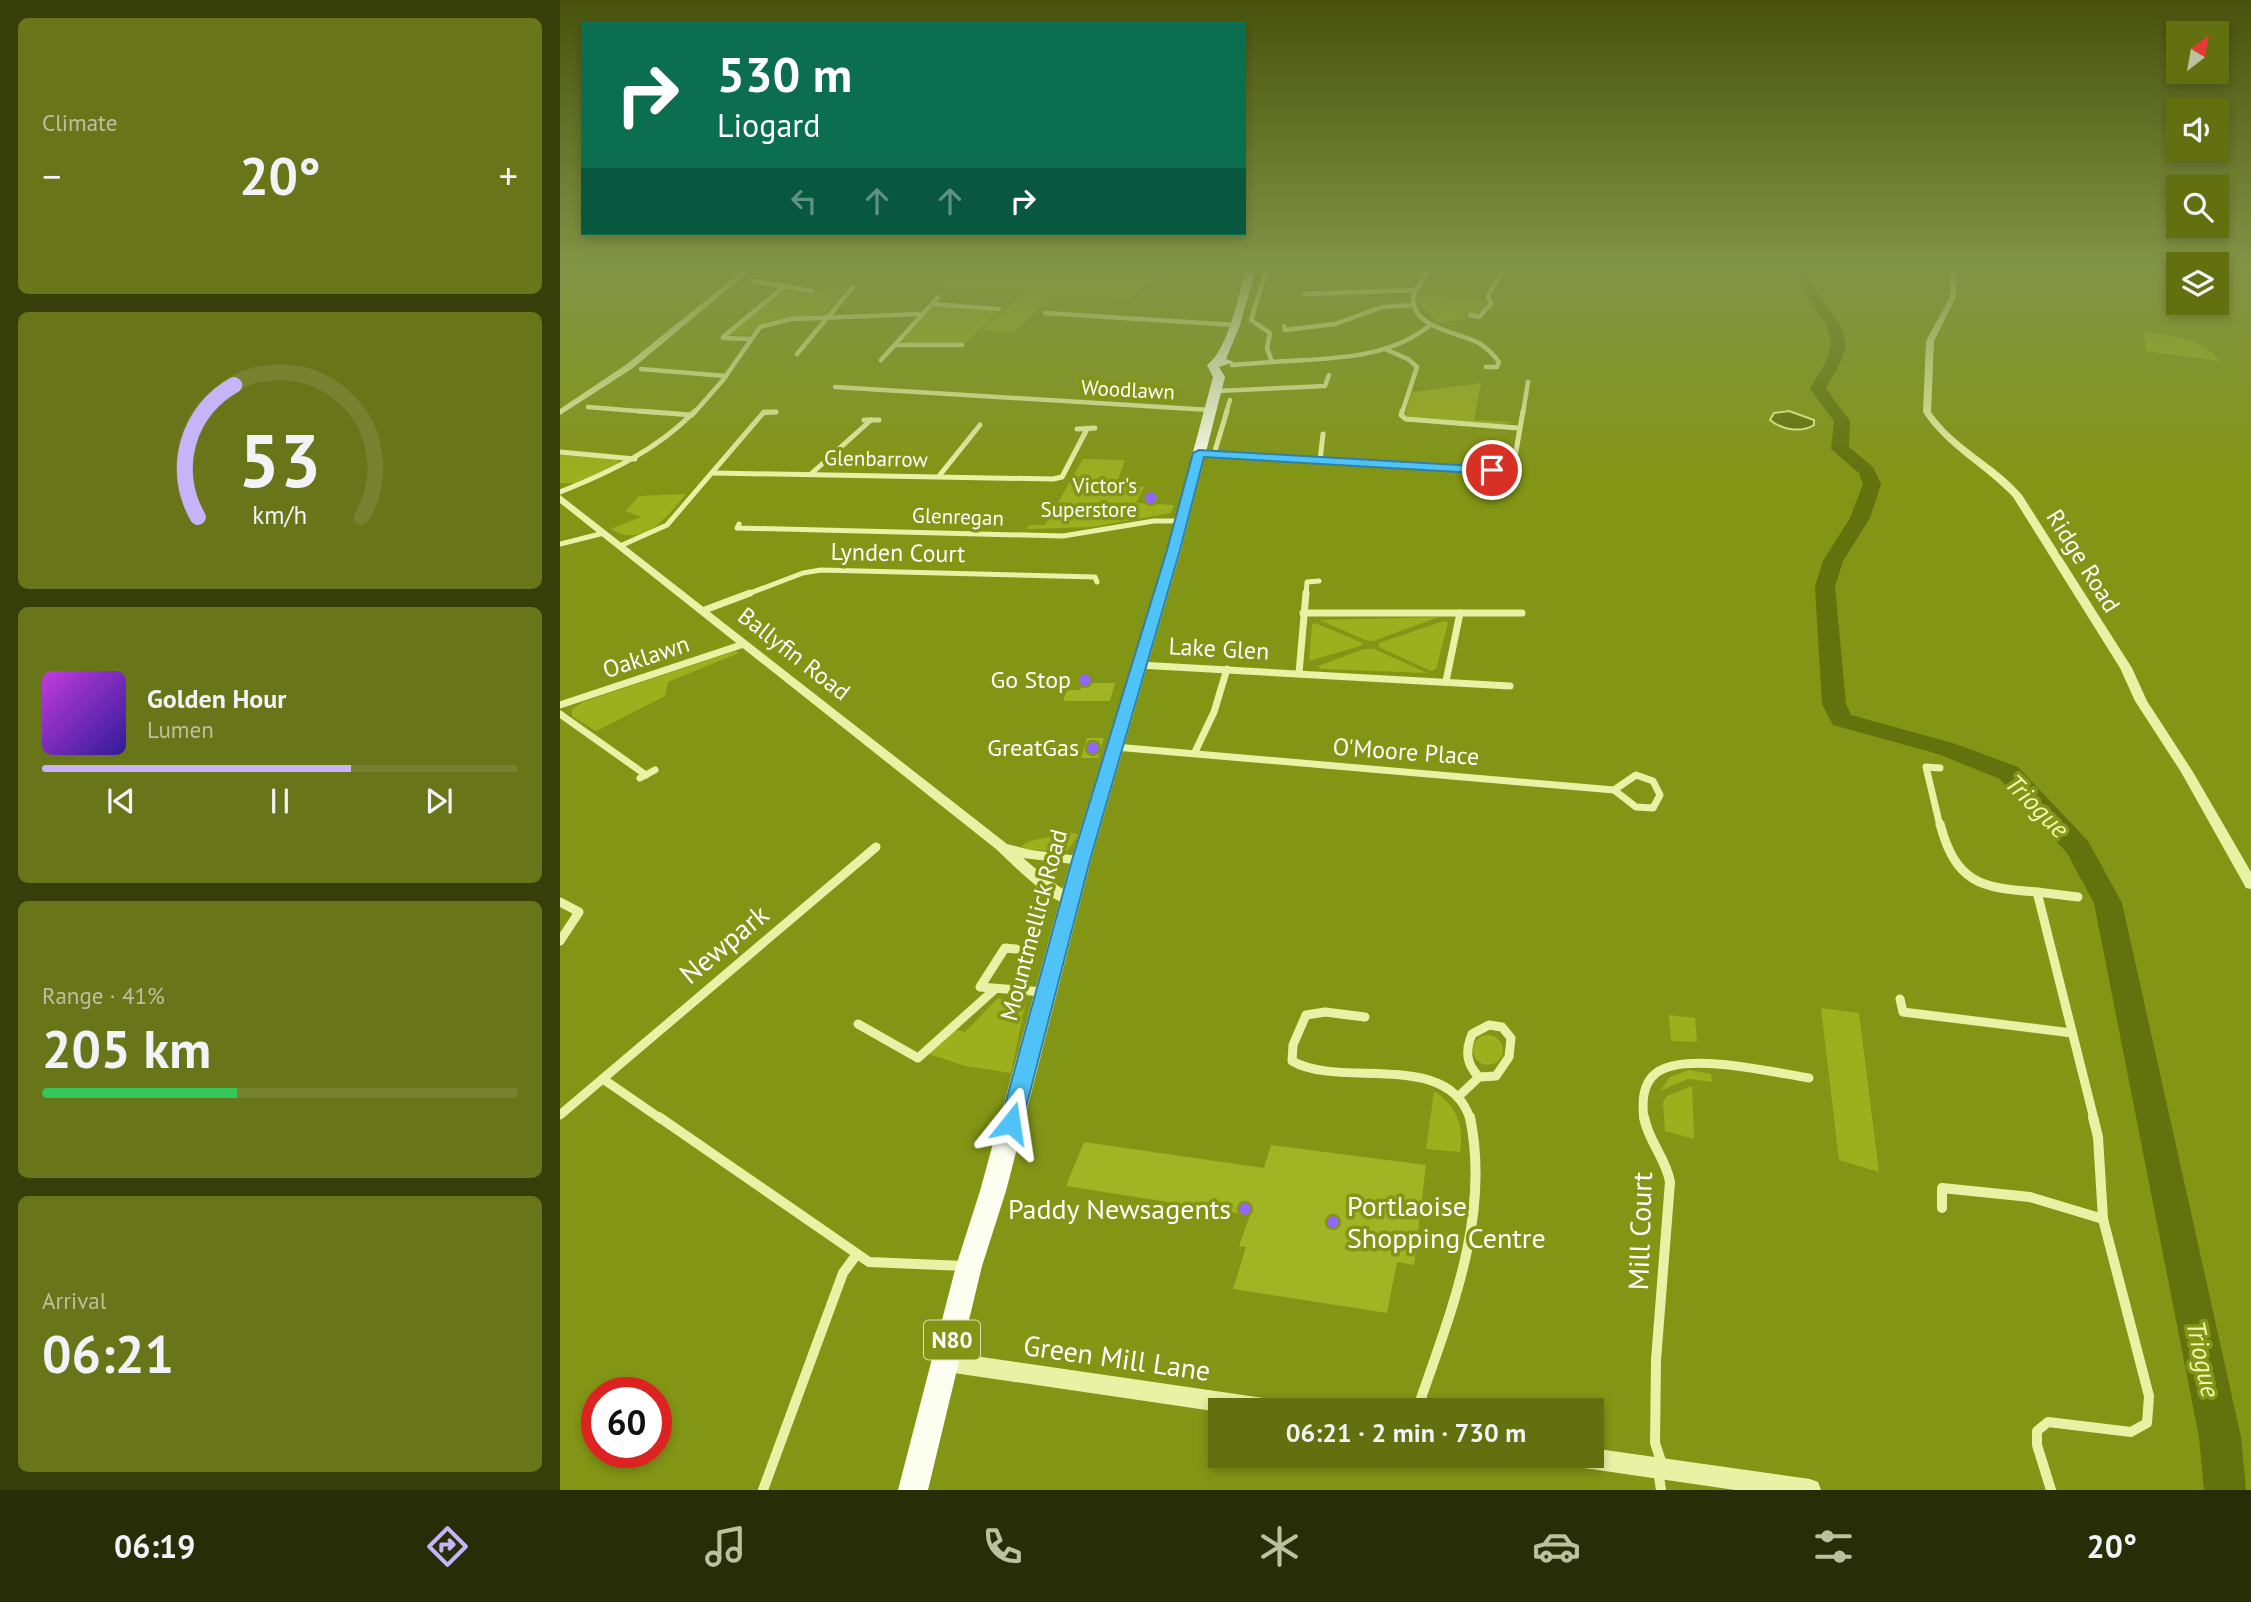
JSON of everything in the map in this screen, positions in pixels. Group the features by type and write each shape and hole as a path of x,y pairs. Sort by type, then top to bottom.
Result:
{"main road":[{"name":"Mountmellick Road","path":"913,1490 969,1266 993,1191 1081,860 1232,338"}],"street":[{"path":"560,413 630,366 665,338"},
{"path":"724,338 751,340"},
{"path":"560,492 635,459 692,415 726,376 753,338"},
{"path":"797,355 812,338"},
{"path":"881,360 902,338"},
{"path":"1269,338 1267,348 1272,362"},
{"path":"1223,368 1385,348 1412,338"},
{"path":"1467,338 1495,355 1499,362 1497,367 1486,367"},
{"name":"Ridge Road","path":"1932,338 1927,412 1939,430 2002,479 2022,504 2126,668 2141,701 2187,772 2251,884"},
{"path":"896,345 961,345"},
{"path":"1385,348 1408,359 1417,367 1401,415 1406,419 1518,428"},
{"path":"1223,368 1279,388 1325,386 1329,375"},
{"path":"641,369 726,376"},
{"path":"1279,388 1280,380"},
{"path":"1505,493 1510,486 1528,382"},
{"name":"Woodlawn","path":"835,387 1210,410"},
{"path":"1214,454 1230,400"},
{"path":"588,407 692,415"},
{"path":"621,545 667,524 764,412 776,412"},
{"name":"Glenbarrow","path":"864,420 879,420"},
{"name":"Glenbarrow","path":"812,473 871,420"},
{"name":"Glenbarrow","path":"939,476 977,425 989,425"},
{"path":"1077,429 1095,428"},
{"name":"Glenbarrow","path":"713,473 1053,479 1062,477 1087,429"},
{"path":"1320,460 1323,434"},
{"path":"560,452 635,459"},
{"path":"1199,453 1492,470"},
{"name":"Ballyfin Road","path":"560,498 1001,846 1043,883 1070,901"},
{"name":"Glenregan","path":"740,524 737,528 1063,536 1154,521 1181,520"},
{"path":"560,544 604,533"},
{"name":"Lynden Court","path":"702,611 803,573 821,570 1095,577 1097,582"},
{"name":"Lake Glen","path":"1298,673 1307,582 1319,582"},
{"path":"1446,681 1460,612"},
{"path":"1303,613 1522,613"},
{"name":"Oaklawn","path":"560,705 744,644"},
{"name":"Lake Glen","path":"1138,665 1510,686"},
{"path":"1195,752 1214,712 1227,669"},
{"path":"560,714 643,777 655,770"},
{"name":"O'Moore Place","path":"1115,747 1614,790 1633,807 1643,810 1653,808 1660,795 1653,781 1636,775 1614,790"},
{"path":"1940,768 1926,767 1955,866 1973,880 2007,890 2078,897"},
{"name":"Ballyfin Road","path":"1001,846 1030,855 1081,860"},
{"name":"Newpark","path":"560,1115 876,847"},
{"path":"2037,892 2098,1137 2103,1219 2150,1396 2147,1423 2131,1432 2048,1422 2037,1431 2037,1445 2051,1490"},
{"path":"560,902 579,912 570,930 560,941"},
{"path":"1016,949 1006,948 980,987 1046,992"},
{"path":"858,1024 918,1058 994,990"},
{"path":"1900,999 1903,1012 2072,1033"},
{"path":"1365,1017 1325,1012 1306,1015 1293,1045 1292,1060 1307,1069 1332,1067 1427,1082 1459,1096 1471,1114 1475,1130 1473,1208 1453,1310 1437,1347 1421,1398"},
{"path":"1459,1096 1479,1077 1496,1076 1509,1057 1511,1038 1502,1027 1489,1025 1479,1028 1469,1042 1468,1064 1479,1077"},
{"name":"Mill Court","path":"1662,1477 1655,1443 1657,1346 1670,1182 1664,1157 1652,1142 1646,1128 1646,1086 1662,1068 1688,1064 1809,1078"},
{"path":"603,1079 869,1262 969,1266"},
{"path":"1942,1208 1942,1188 2030,1196 2103,1219"},
{"path":"763,1490 843,1273 858,1254"},
{"name":"Green Mill Lane","path":"947,1362 1208,1400"},
{"path":"1604,1464 1662,1477 1810,1490"}],"shaded area":[{"path":"905,338 971,338 965,343 904,343"},
{"path":"2145,338 2177,338 2205,348 2219,361 2146,351"},
{"path":"1481,383 1474,420 1514,422 1505,424 1416,420 1405,415 1412,392"},
{"path":"1789,411 1814,420 1814,425 1792,429 1770,420 1774,413"},
{"path":"560,454 618,460 620,464 576,483 560,483"},
{"path":"1083,459 1125,460 1116,485 1144,487 1136,503 1174,505 1171,513 1092,527 1026,529 1030,525 1045,525"},
{"path":"686,494 663,520 644,533 622,534 611,529 641,517 626,511 639,496"},
{"path":"1439,617 1373,641 1320,620"},
{"path":"1444,621 1448,623 1436,669 1431,671 1379,647 1379,643"},
{"path":"1312,624 1363,643 1309,661"},
{"path":"1364,649 1374,649 1427,673 1321,669 1318,666"},
{"path":"735,651 739,653 668,682 665,696 596,731 572,716 572,709 583,702"},
{"path":"1070,832 1079,835 1067,851 1030,850 1021,846 1030,841"},
{"path":"998,998 1025,1005 1011,1073 965,1066 926,1053 953,1029 965,1032"},
{"path":"1821,1008 1859,1013 1879,1172 1839,1160"},
{"path":"1669,1015 1695,1018 1697,1042 1671,1041"},
{"path":"1488,1035 1499,1039 1503,1050 1499,1061 1488,1065 1477,1061 1473,1050 1477,1039"},
{"path":"1689,1070 1711,1074 1712,1082 1688,1079 1660,1091 1670,1077"},
{"path":"1692,1086 1694,1139 1665,1131 1663,1102 1667,1096"},
{"path":"1434,1091 1448,1103 1457,1117 1461,1134 1460,1152 1426,1149"}],"building":[{"path":"1083,683 1115,683 1110,701 1063,701 1067,690 1080,690"},
{"name":"GreatGas","path":"1087,738 1104,738 1098,758 1081,758"},
{"name":"Portlaoise Shopping Centre","path":"1084,1142 1264,1168 1271,1145 1426,1165 1414,1265 1397,1262 1387,1313 1233,1289 1246,1247 1239,1246 1250,1215 1066,1186"}],"waterway":[{"name":"Triogue","path":"1836,338 1838,348 1818,389 1842,421 1840,449 1867,471 1872,484 1860,518 1833,561 1825,587 1834,704 1841,720 1947,749 2009,773 2078,848 2108,903 2220,1437 2225,1490"}],"place":[{"name":"Victor's Superstore","path":"1151,498"},
{"name":"Go Stop","path":"1085,680"},
{"name":"GreatGas","path":"1093,748"},
{"name":"Paddy Newsagents","path":"1245,1209"},
{"name":"Portlaoise Shopping Centre","path":"1333,1222"}],"route":[{"path":"1011,1123 1081,860 1174,550 1199,453 1492,470"}]}
